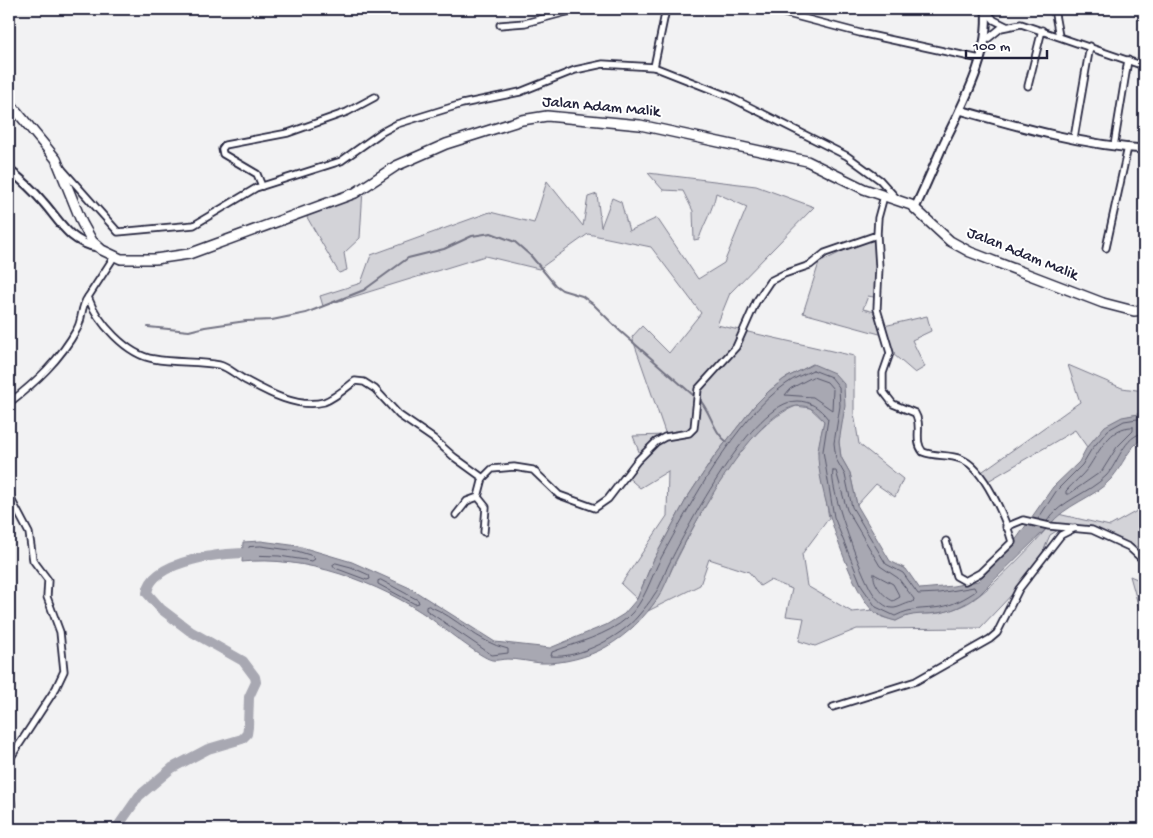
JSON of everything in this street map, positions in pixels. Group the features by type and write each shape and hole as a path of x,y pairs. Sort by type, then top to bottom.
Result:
{"highway":[{"name":"Jalan Adam Malik","path":"9,102 48,147 60,166 82,223 97,247 114,257 155,259 189,254 355,193 396,166 446,144 534,117 593,119 640,125 782,154 817,164 849,182 915,208 950,241 970,252 1103,303 1134,311 1144,310"}],"street":[{"path":"500,25 525,23 574,9"},
{"path":"654,67 666,9"},
{"path":"769,9 860,33 980,59"},
{"path":"1054,9 1059,36"},
{"path":"986,10 994,20 1006,26"},
{"path":"915,208 960,110 980,59 985,40 986,10"},
{"path":"985,40 1006,26 1021,24 1144,66"},
{"path":"1028,86 1042,30"},
{"path":"1074,138 1090,46"},
{"path":"1114,146 1128,60"},
{"path":"60,166 92,200 112,228 121,232 194,225 262,186 341,161 382,132 416,116 520,92 590,66 624,64 654,67 730,97 836,150 880,180 898,200"},
{"path":"262,186 257,174 223,154 222,149 225,145 288,132 347,112 375,97"},
{"path":"960,110 1074,138 1114,146 1144,148"},
{"path":"1106,248 1128,148"},
{"path":"9,170 39,197 66,232 82,243 97,247"},
{"path":"884,196 876,235 879,267 877,309 890,353 883,373 883,391 893,404 915,413 919,422 919,447 923,452 959,458 974,469 993,496 1011,540 1011,544 968,581 959,579 955,573 946,542"},
{"path":"478,497 483,478 492,469 514,467 528,469 541,476 559,495 588,507 601,506 640,457 656,442 665,437 692,431 696,417 696,394 698,390 736,347 756,302 770,281 810,265 826,253 876,235"},
{"path":"9,403 34,384 47,371 78,329 82,306 114,257"},
{"path":"88,297 107,329 127,346 152,359 221,365 271,394 300,402 323,402 355,381 370,385 399,415 434,439 454,457 483,478"},
{"path":"9,490 11,499 29,533 29,546 33,560 48,580 47,597 60,632 64,666 56,688 9,760"},
{"path":"456,515 470,498 478,497"},
{"path":"478,497 486,507 484,532"},
{"path":"1006,527 1023,520 1049,526 1092,530 1118,540 1144,561"},
{"path":"833,708 916,681 957,660 990,639 997,633 1019,589 1062,535 1075,528"},
{"path":"9,792 12,807 9,812"}],"shaded area":[{"path":"648,173 756,186 814,207 730,293 717,325 854,356 854,413 859,444 903,479 895,497 876,484 857,505 850,473 841,457 839,442 841,426 813,364 784,379 768,392 755,405 714,457 687,498 653,561 637,599 621,584 667,516 668,471 640,488 625,475 641,457 633,436 666,435 632,337 642,326 669,353 701,313 651,247 588,234 539,269 485,256 323,306 320,296 361,283 371,255 490,212 534,223 547,181 583,226 588,197 597,194 601,227 612,198 621,202 629,231 657,218 698,279 724,263 747,207 716,193 699,239 694,240 693,211 683,191 663,190"},
{"path":"363,189 360,238 344,253 347,270 339,273 304,212"},
{"path":"879,239 881,280 879,298 868,296 863,309 879,313 884,326 927,316 931,331 912,340 925,367 915,373 893,354 887,336 803,313 819,263 857,244"},
{"path":"1068,365 1122,388 1144,391 1144,413 1125,417 1111,423 1087,447 1075,430 983,484 976,476 1080,402"},
{"path":"796,406 810,408 824,421 818,451 829,518 802,554 807,586 852,612 873,610 882,617 896,621 915,614 944,612 966,604 987,589 1015,563 1041,536 1058,514 1110,526 1144,507 1144,550 1097,530 1066,525 1050,535 1036,569 980,628 857,629 815,646 799,641 804,618 786,616 792,589 770,580 760,586 749,572 709,559 700,585 648,611 660,593 711,496 741,451 758,432 777,416"},
{"path":"1130,576 1144,582 1144,626"}],"water":[{"path":"813,364 834,373 844,384 845,406 839,442 841,457 850,473 857,505 890,561 906,569 920,589 953,586 978,581 1010,548 1053,487 1079,462 1087,447 1105,426 1122,417 1144,413 1144,437 1133,447 1104,486 1056,518 979,595 967,603 948,611 914,615 896,621 883,617 872,610 863,598 844,558 828,510 819,467 818,451 824,421 810,408 792,407 772,419 751,440 730,467 711,497 694,526 658,598 635,626 599,651 575,659 549,663 511,659 492,660 471,648 410,605 364,583 315,567 266,561 242,562 243,542 261,541 298,546 352,562 410,588 495,642 550,648 606,625 624,614 637,599 653,561 687,498 714,457 755,405 768,392 784,379"}],"waterway":[{"path":"148,327 189,331 246,321 272,320 306,313 364,290 408,258 444,249 472,236 491,233 515,242 531,256 555,285 562,290 582,296 593,304 620,331 693,395"},
{"path":"699,399 718,433 727,442"},
{"path":"116,829 139,796 172,768 208,749 242,739 247,734 249,697 256,682 255,677 243,661 190,631 161,609 147,593 152,581 162,572 192,560 227,554 255,553"}]}
